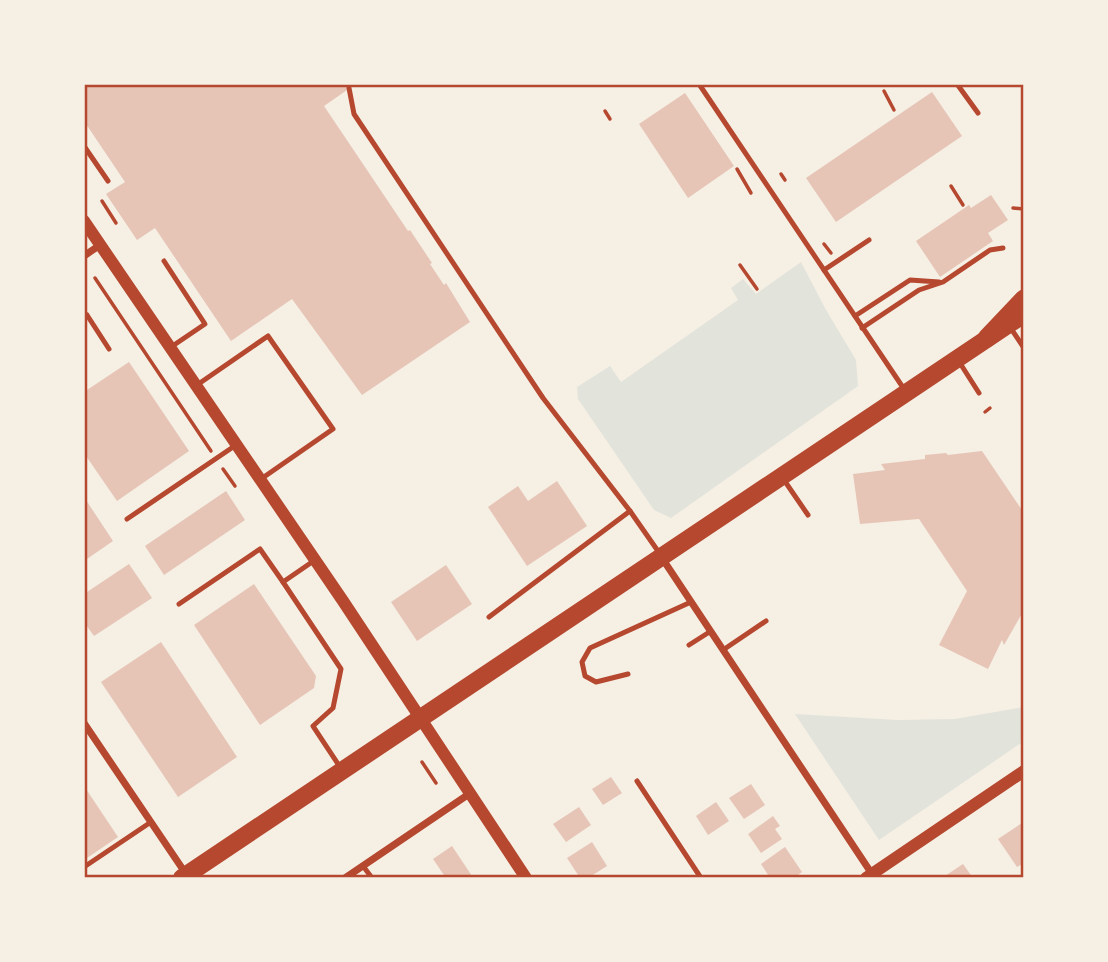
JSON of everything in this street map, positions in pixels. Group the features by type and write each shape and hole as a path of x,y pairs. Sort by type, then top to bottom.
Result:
{"highway":[{"path":"987,338 1024,299"}],"main road":[{"path":"184,876 1024,314"}],"street":[{"path":"84,221 261,479 526,878"},
{"path":"84,256 100,244"},
{"path":"662,557 871,877 1024,771"},
{"path":"84,723 184,876"},
{"path":"345,878 469,794"}],"lane":[{"path":"699,84 906,393"},
{"path":"961,85 978,113"},
{"path":"349,88 354,114 543,398 631,511 662,557"},
{"path":"84,146 108,181"},
{"path":"824,270 869,240"},
{"path":"862,328 919,290 943,282 990,250 1003,248"},
{"path":"164,261 205,324 171,347"},
{"path":"855,316 910,280 943,282"},
{"path":"84,317 87,315 109,349"},
{"path":"1009,324 1024,348"},
{"path":"196,385 268,336 332,429 261,479"},
{"path":"957,359 979,393"},
{"path":"127,519 236,445"},
{"path":"782,476 808,514"},
{"path":"489,617 631,511"},
{"path":"178,604 260,549 341,669 333,708 313,726 342,771"},
{"path":"283,582 315,560"},
{"path":"628,674 596,682 585,676 582,662 590,648 691,602"},
{"path":"723,649 766,621"},
{"path":"689,645 711,631"},
{"path":"637,781 701,878"},
{"path":"84,867 150,822"},
{"path":"363,866 372,878"}],"path":[{"path":"884,91 894,110"},
{"path":"604,111 610,118"},
{"path":"737,169 751,194"},
{"path":"781,174 785,180"},
{"path":"951,186 963,205"},
{"path":"102,201 116,223"},
{"path":"1013,208 1024,209"},
{"path":"740,265 757,289"},
{"path":"95,278 204,441"},
{"path":"985,412 990,408"},
{"path":"223,468 235,486"},
{"path":"422,762 436,783"}],"shaded area":[{"path":"801,262 856,360 858,386 671,518 654,510 578,399 577,387 610,366 621,382 738,300 731,288 743,279 756,294"},
{"path":"1024,707 1024,741 879,840 795,714 897,720 955,719"}],"building":[{"path":"84,84 348,84 350,88 324,106 470,322 362,395 292,299 231,341 155,228 137,240 106,194 125,182 84,121"},
{"path":"932,92 962,136 836,222 806,178"},
{"path":"685,93 734,166 688,198 639,124"},
{"path":"991,195 1008,220 988,233 993,241 940,277 916,241 969,205 971,208"},
{"path":"129,362 189,451 117,501 84,453 84,392"},
{"path":"982,451 1024,513 1024,610 1004,645 1002,640 988,669 939,645 967,591 919,519 860,524 853,474 885,470 881,464 925,459 925,455"},
{"path":"557,481 587,526 527,566 488,507 518,486 528,501"},
{"path":"226,491 245,520 164,575 145,546"},
{"path":"84,497 113,541 84,561"},
{"path":"129,564 152,598 94,636 84,622 84,594"},
{"path":"446,565 472,604 417,641 391,602"},
{"path":"254,584 316,676 314,688 260,725 194,625"},
{"path":"161,642 237,757 178,797 101,682"},
{"path":"611,777 622,793 603,805 592,789"},
{"path":"751,784 765,805 744,819 729,798"},
{"path":"84,786 118,837 84,860"},
{"path":"716,802 729,821 708,835 696,816"},
{"path":"579,807 591,825 566,842 553,824"},
{"path":"773,816 780,826 775,829 782,839 761,853 748,834"},
{"path":"1022,823 1024,863 1017,867 998,839"},
{"path":"592,842 607,866 588,878 580,878 567,858"},
{"path":"452,846 472,876 469,878 446,878 433,859"},
{"path":"785,847 802,872 794,878 770,878 761,864"},
{"path":"963,864 973,878 942,878"}]}
